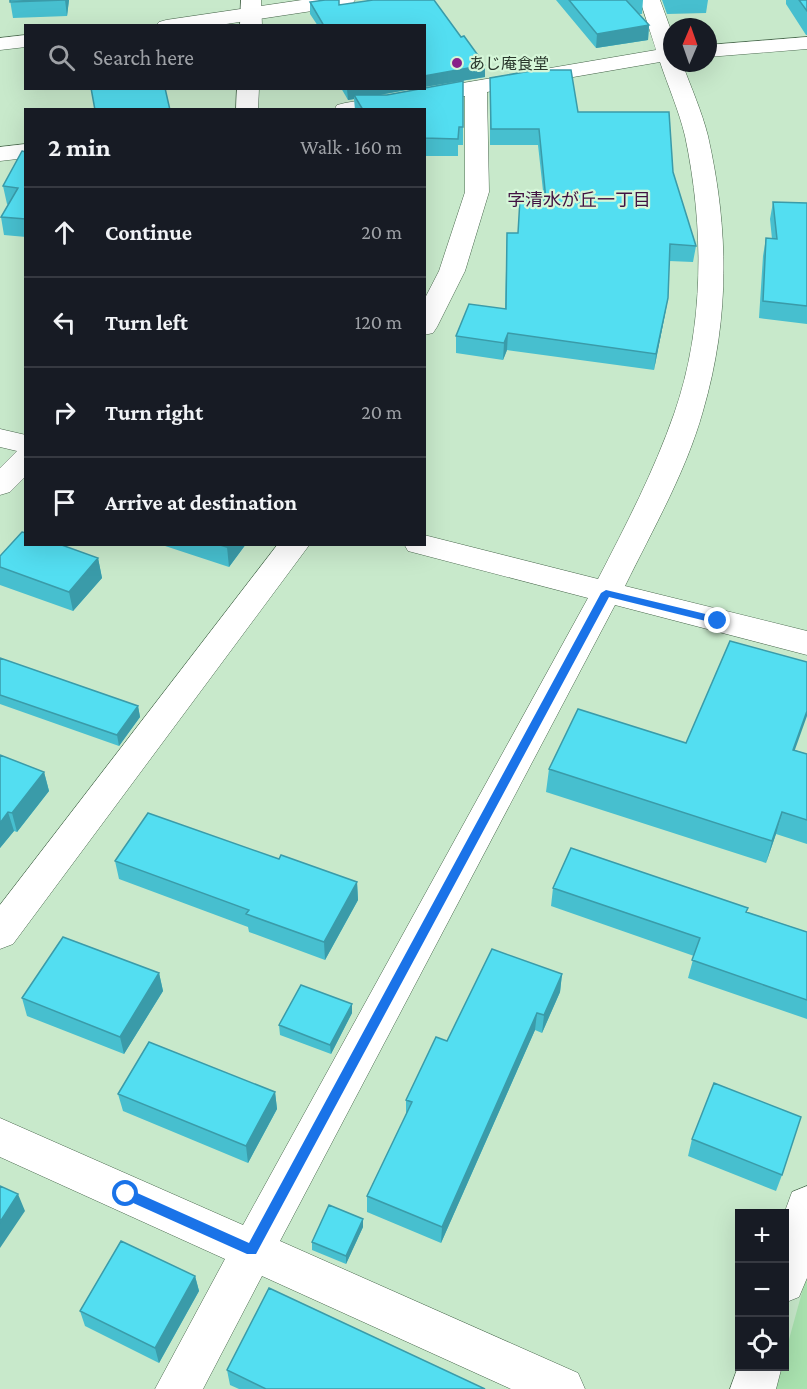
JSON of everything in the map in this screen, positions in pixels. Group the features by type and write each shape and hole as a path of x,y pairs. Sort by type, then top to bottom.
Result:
{"main road":[{"path":"179,24 345,0"},
{"path":"650,0 663,35"},
{"path":"0,44 24,41"},
{"path":"717,50 807,43"},
{"path":"356,108 663,55"},
{"path":"178,1389 606,593 662,482 688,412 703,353 711,291 712,239 705,185 696,135 676,72"},
{"path":"426,323 452,271 477,192 476,87"},
{"path":"247,108 248,90"},
{"path":"0,154 24,152"},
{"path":"0,438 24,444"},
{"path":"0,485 24,460"},
{"path":"0,933 293,546"},
{"path":"426,546 807,643"},
{"path":"0,1137 562,1389"},
{"path":"789,1265 807,1206"},
{"path":"753,1389 758,1371"}],"green space":[{"path":"807,1274 807,1389 774,1389 780,1371 789,1371 789,1339"}],"building":[{"path":"10,0 65,0 10,2"},
{"path":"339,0 339,5 373,0 434,0 485,65 426,76 426,24 323,24 310,2"},
{"path":"569,0 626,0 649,25 597,34"},
{"path":"799,0 807,0 807,11"},
{"path":"536,70 571,70 578,112 669,112 673,172 696,246 670,244 668,298 656,354 508,333 504,343 456,336 469,304 506,309 507,233 518,233 520,199 546,200 539,129 491,129 490,78"},
{"path":"463,81 463,127 459,127 458,139 426,138 426,108 362,108 354,95 387,95 426,90 426,88"},
{"path":"91,90 165,90 170,108 95,108"},
{"path":"22,151 24,152 24,219 1,217 18,188 3,186"},
{"path":"773,202 807,203 807,306 763,301 766,238 777,239"},
{"path":"22,532 24,532 24,546 65,546 98,558 69,592 0,567 0,556"},
{"path":"730,641 807,662 807,711 793,750 807,754 807,820 782,812 772,841 549,769 578,709 686,743"},
{"path":"0,658 138,706 117,735 0,695"},
{"path":"0,755 44,772 12,813 8,812 0,823"},
{"path":"148,813 279,859 281,855 357,882 324,942 246,914 249,910 115,861"},
{"path":"571,848 748,908 746,912 807,932 807,1000 692,960 700,938 553,888"},
{"path":"63,937 159,973 120,1037 22,998"},
{"path":"492,949 562,974 544,1015 537,1013 442,1227 367,1196 412,1102 406,1100 436,1037 447,1041"},
{"path":"301,985 352,1004 330,1045 279,1025"},
{"path":"149,1042 275,1092 246,1146 118,1094"},
{"path":"714,1083 801,1117 782,1175 692,1139"},
{"path":"0,1186 18,1194 0,1222"},
{"path":"329,1205 363,1219 346,1256 312,1242"},
{"path":"121,1241 195,1276 155,1348 80,1311"},
{"path":"269,1288 485,1389 266,1389 227,1370"}],"place":[{"name":"あじ庵食堂","path":"457,63"}],"district":[{"name":"字清水が丘一丁目","path":"579,200"}],"route":[{"path":"126,1194 252,1250 606,593 718,621"}]}
